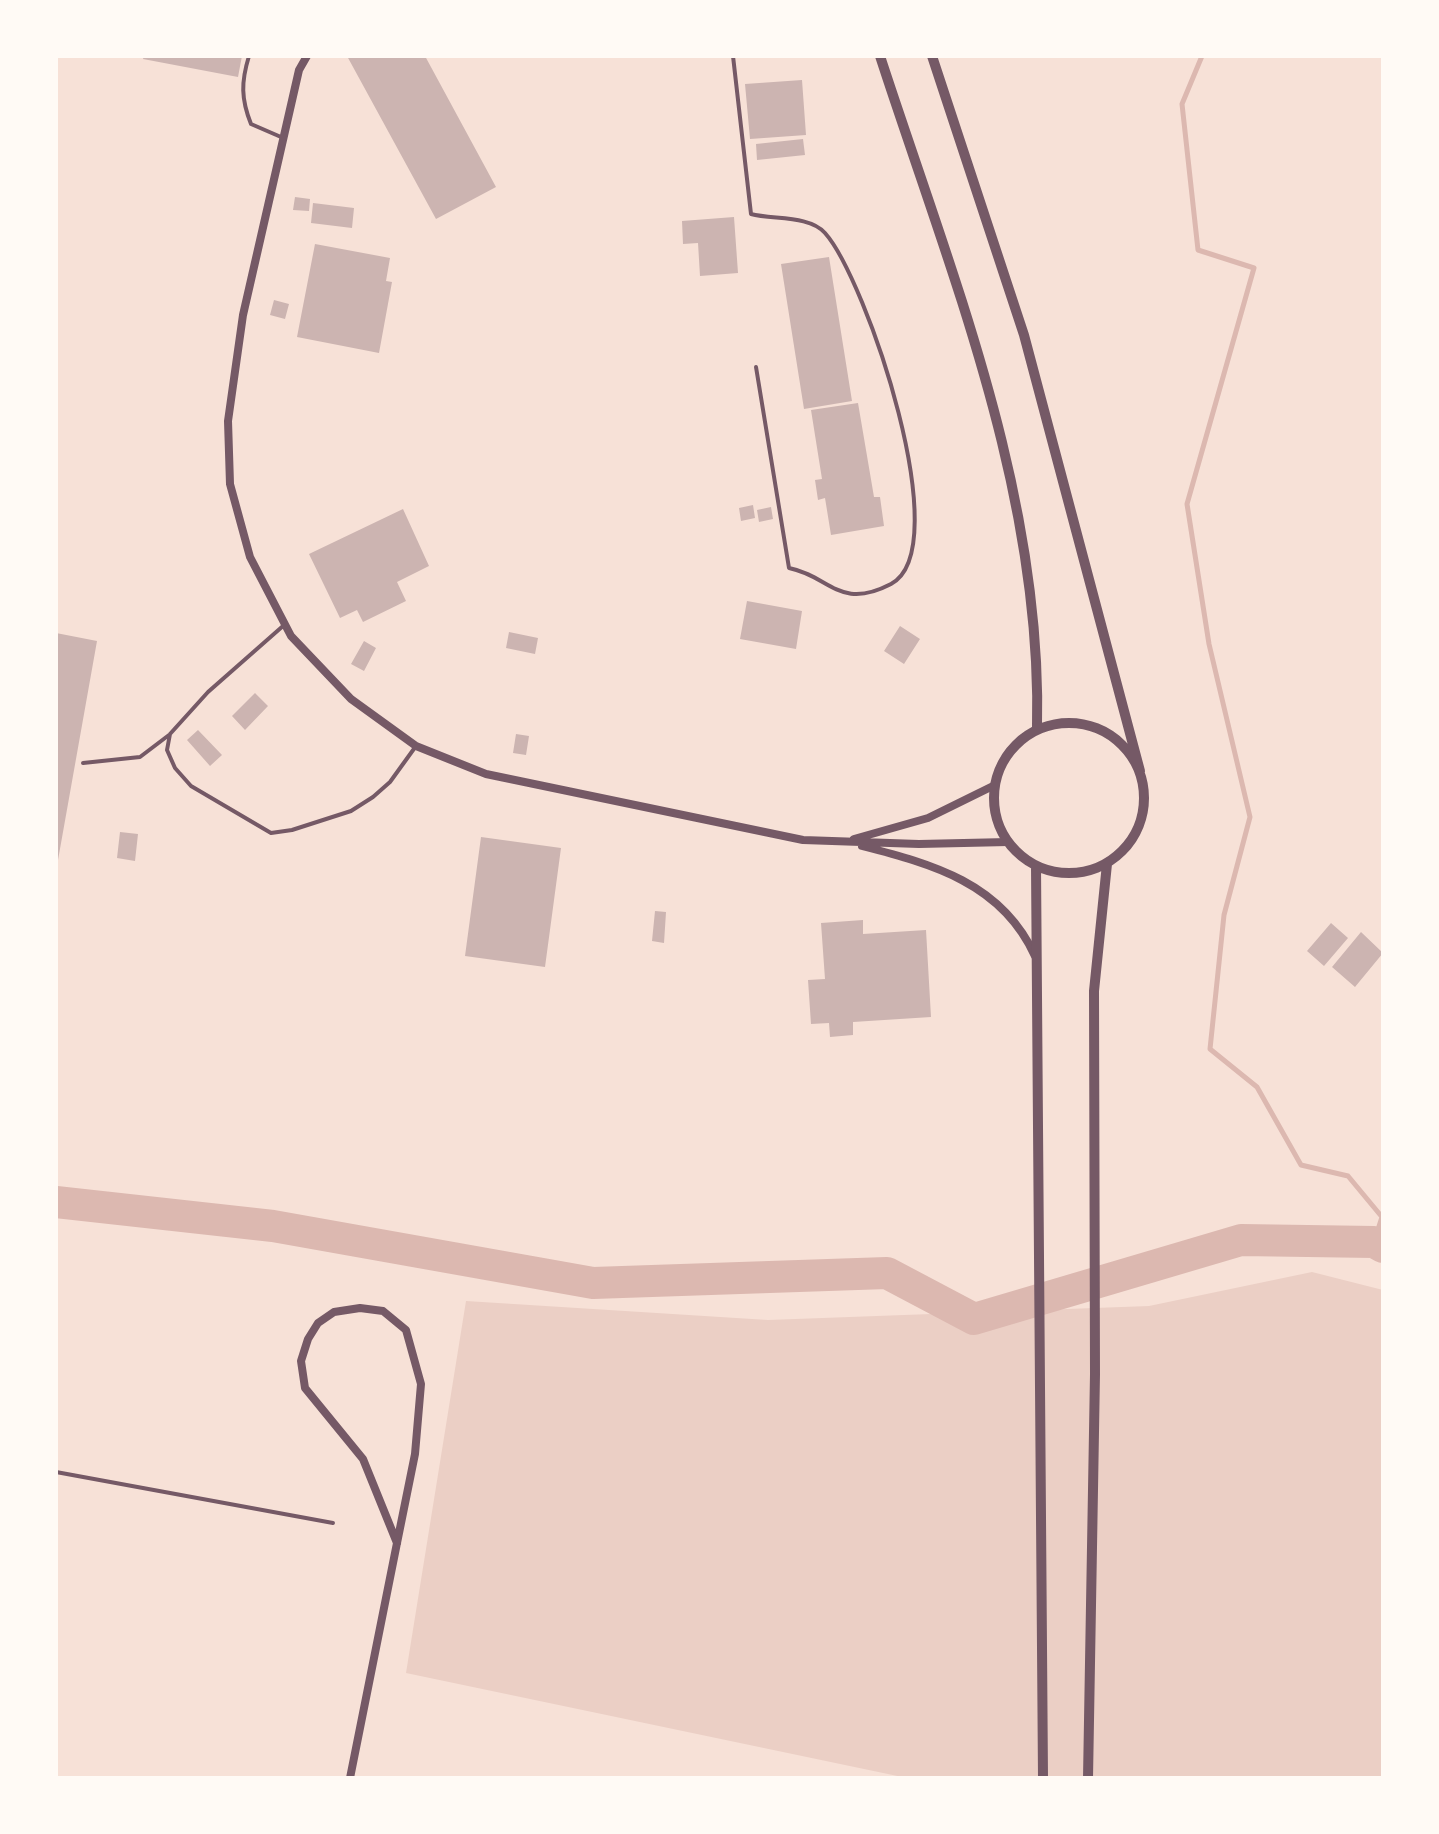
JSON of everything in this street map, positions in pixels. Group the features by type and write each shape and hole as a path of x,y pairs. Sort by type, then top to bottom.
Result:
{"street":[{"path":"307,56 299,70 243,315 228,421 230,484 250,557 291,636 351,699 416,746 486,774 803,840 1008,842"},
{"path":"880,56 995,407 1028,568 1039,669 1037,729"},
{"path":"932,56 1024,335 1140,771 1145,792 1143,813 1124,851 1107,864 1084,872 1060,873 1036,866 1008,842 994,809 995,785 1002,762 1017,742 1037,729 1061,722 1086,723 1109,733 1128,749 1140,771"},
{"path":"845,842 928,818 995,785"},
{"path":"845,842 937,866 983,893 994,900 1029,943 1037,961"},
{"path":"1088,1778 1095,1374 1094,991 1107,864"},
{"path":"1036,866 1043,1778"},
{"path":"350,1778 415,1454 421,1384 406,1330 383,1311 360,1308 334,1312 318,1323 308,1339 301,1361 305,1388 363,1459 397,1543"}],"lane":[{"path":"249,56 241,81 243,105 251,124 284,137"},
{"path":"733,56 751,214 803,221 824,231 857,287 886,373 907,448 915,501 911,560 906,573 893,583 860,593 837,592 789,568 756,367"},
{"path":"83,763 140,757 170,734 217,683 285,624"},
{"path":"170,734 167,750 175,768 191,786 271,833 292,830 351,811 390,782 416,746"},
{"path":"56,1472 333,1523"}],"shaded area":[{"path":"1312,1272 1383,1290 1383,1778 907,1778 406,1673 466,1301 768,1320 1149,1306"}],"building":[{"path":"144,56 242,56 238,77 143,59"},
{"path":"347,56 425,56 496,187 436,219"},
{"path":"802,80 806,135 750,139 745,84"},
{"path":"803,139 805,155 757,160 756,144"},
{"path":"295,197 310,199 309,211 293,210"},
{"path":"313,203 354,208 352,228 311,223"},
{"path":"734,217 738,273 700,276 698,243 683,244 682,221"},
{"path":"315,244 390,258 386,281 392,282 379,353 297,337"},
{"path":"829,257 852,401 804,409 781,264"},
{"path":"274,300 289,304 285,319 270,315"},
{"path":"858,403 874,497 880,497 884,526 831,535 825,498 818,500 815,480 822,479 811,410"},
{"path":"753,505 755,518 741,521 739,508"},
{"path":"771,507 773,519 759,522 757,510"},
{"path":"403,509 429,566 397,582 406,601 363,622 357,610 340,618 309,554"},
{"path":"747,601 802,611 796,649 740,639"},
{"path":"900,626 920,639 904,664 884,651"},
{"path":"509,632 538,638 535,654 506,648"},
{"path":"56,633 97,641 58,860 56,860"},
{"path":"364,641 376,648 364,671 351,664"},
{"path":"255,693 268,706 245,730 232,716"},
{"path":"198,730 222,755 210,766 187,740"},
{"path":"516,734 529,736 526,755 513,753"},
{"path":"120,832 138,834 135,861 117,858"},
{"path":"481,837 561,848 545,967 465,956"},
{"path":"655,911 666,912 664,943 652,941"},
{"path":"863,920 863,934 926,930 931,1017 853,1022 853,1035 830,1037 829,1023 811,1024 808,980 825,979 821,923"},
{"path":"1331,923 1348,938 1324,966 1307,951"},
{"path":"1361,932 1383,953 1355,987 1332,967"}],"waterway":[{"path":"1202,56 1182,104 1198,250 1254,268 1187,504 1209,644 1250,817 1224,915 1210,1049 1257,1087 1301,1165 1348,1176 1382,1217 1374,1242"},
{"path":"56,1202 273,1226 593,1283 887,1273 974,1319 1241,1240 1374,1242 1383,1247"}]}
